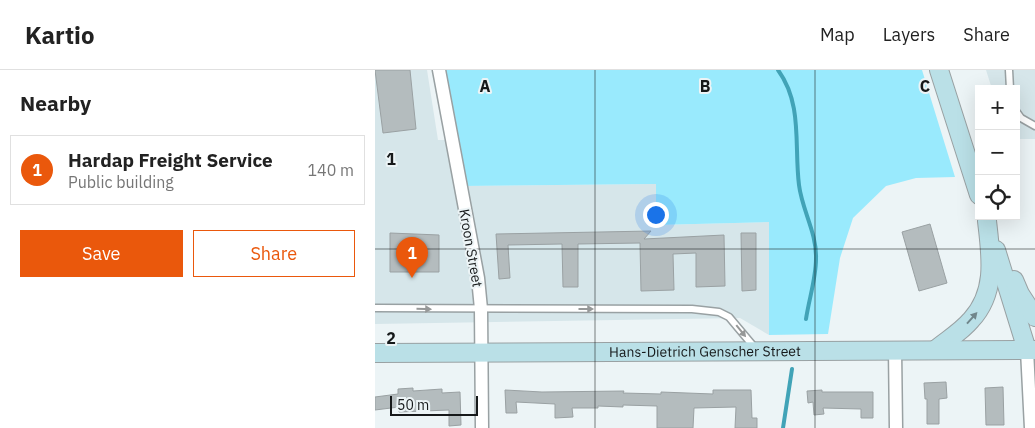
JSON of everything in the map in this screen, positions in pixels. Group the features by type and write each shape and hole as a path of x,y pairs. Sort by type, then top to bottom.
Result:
{"street":[{"name":"Kroon Street","path":"439,70 478,278 481,309 482,428"},
{"path":"939,70 975,182"},
{"path":"986,220 1020,294 1035,317"},
{"path":"935,350 971,321 987,296 991,281 991,253 986,220"},
{"path":"986,220 1031,350 1031,428"},
{"path":"895,349 896,428"},
{"name":"Hans-Dietrich Genscher Street","path":"375,353 895,349 1031,350"}],"lane":[{"path":"1009,70 1010,85"},
{"path":"1020,117 1035,126"},
{"path":"375,308 692,308 719,312 729,316 757,351"}],"shaded area":[{"path":"375,70 427,70 438,140 452,140 461,186 656,184 656,225 769,222 769,335 740,318 375,324"},
{"path":"439,70 922,70 955,177 916,178 886,186 853,218 840,258 828,334 769,335 769,222 656,225 656,184 461,186"},
{"path":"986,70 1035,70 1035,139 1020,139 1020,85 991,85"}],"building":[{"path":"375,70 410,70 416,129 383,133"},
{"path":"930,224 947,283 919,291 902,232"},
{"path":"651,231 644,239 724,235 725,286 696,287 696,253 673,254 674,290 641,291 640,243 578,244 578,287 563,287 562,244 508,245 510,278 499,279 496,234"},
{"path":"390,233 439,235 439,272 390,272"},
{"path":"741,233 756,233 756,290 742,291"},
{"path":"946,382 947,398 939,399 939,424 927,424 927,399 925,399 924,383"},
{"path":"1003,387 1004,425 986,425 985,388"},
{"path":"413,388 413,391 442,389 442,393 460,392 461,425 449,426 449,410 399,412 399,407 375,410 375,397 398,394 398,389"},
{"path":"505,390 713,394 713,390 751,390 752,418 757,418 757,428 735,428 736,407 694,408 693,428 657,428 657,406 623,405 623,407 572,408 573,417 555,418 555,404 516,402 517,413 506,413"},
{"path":"822,390 822,392 873,392 873,418 861,418 861,409 823,408 824,414 814,415 813,402 808,403 807,391"}],"waterway":[{"path":"778,70 786,83 794,111 799,185 816,249 815,274 806,319"},
{"path":"783,428 792,369"}],"place":[{"name":"Hardap Freight Service","path":"412,278"}]}
